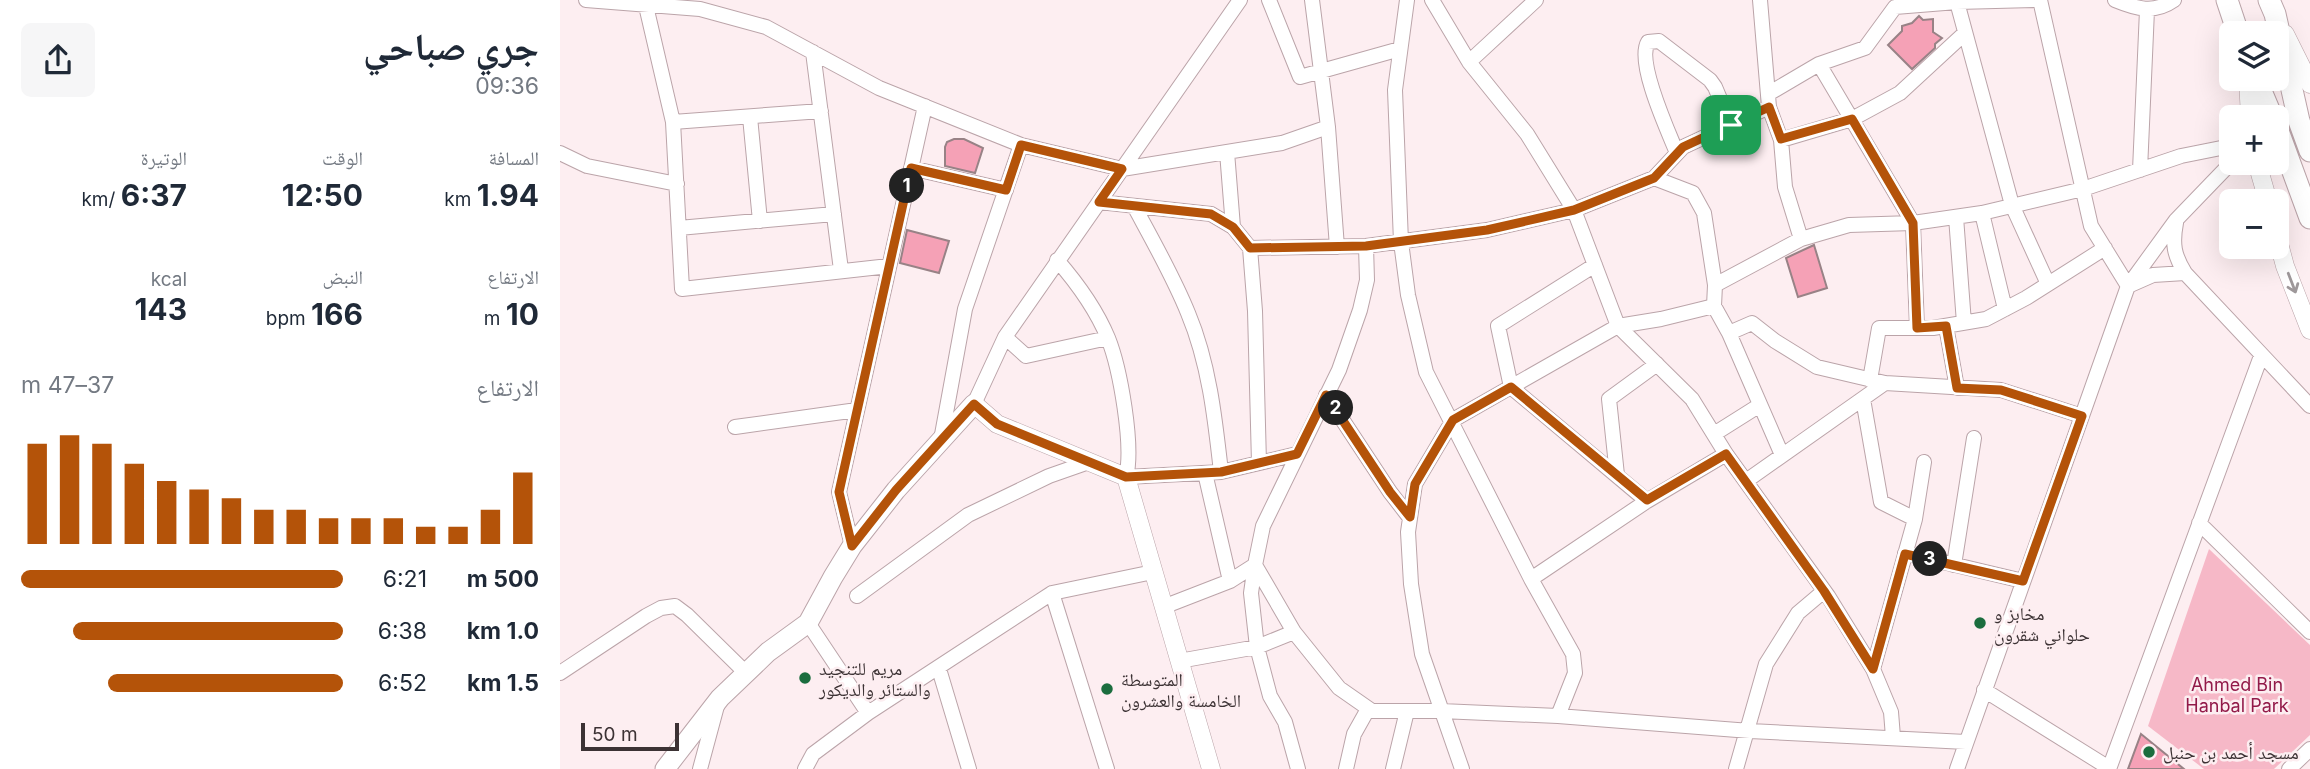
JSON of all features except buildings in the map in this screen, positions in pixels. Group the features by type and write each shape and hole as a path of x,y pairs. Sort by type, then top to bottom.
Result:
{"main road":[{"path":"2227,0 2234,21"},
{"path":"2272,7 2299,121 2310,151"},
{"path":"2289,161 2310,218"},
{"path":"665,769 720,698 768,652 808,623 852,546 896,490 974,404"}],"street":[{"path":"586,0 700,9 766,27 880,88 1021,145 1122,169 1282,143 1328,127"},
{"path":"1240,0 1005,337 974,404 997,424 1126,477 1221,472 1297,454"},
{"path":"1269,0 1300,77 1400,49"},
{"path":"1312,0 1328,127 1337,247"},
{"path":"1407,0 1395,90 1401,242 1408,295 1426,372 1453,420 1531,579 1573,654 1575,673 1558,716"},
{"path":"1432,0 1469,62 1527,134 1574,210 1618,326 1692,399 1726,454 1824,591 1873,669 1891,712 1893,737"},
{"path":"1469,62 1536,0"},
{"path":"1760,0 1768,101 1781,139 1785,187 1801,239"},
{"path":"1250,248 1366,246 1401,242 1487,230 1574,210 1654,178 1683,147 1731,125 1819,64 1866,48 1895,7 2037,0 2091,226 2128,286"},
{"path":"2115,0 2147,10 2164,7 2174,0"},
{"path":"1957,2 2012,205 2048,284"},
{"path":"646,6 673,122 682,289 889,266"},
{"path":"2272,7 2310,84"},
{"path":"2140,170 2147,10"},
{"path":"1781,139 1852,119 1899,93 1965,33"},
{"path":"1677,153 1648,75 1644,51 1648,42 1659,41 1710,80 1731,125"},
{"path":"813,52 841,270"},
{"path":"1819,64 1913,223 1917,328"},
{"path":"852,546 839,492 925,106"},
{"path":"673,122 821,111"},
{"path":"750,117 760,221"},
{"path":"941,441 965,309 1021,145"},
{"path":"1715,285 1801,239 1849,225 1913,223 1982,213 2082,188 2180,156 2219,148"},
{"path":"1227,152 1233,227"},
{"path":"560,153 587,166 677,184"},
{"path":"911,168 1006,190"},
{"path":"1957,769 2128,286 2176,220 2219,175"},
{"path":"1654,178 1693,193 1704,212 1715,285 1714,306 1729,333 1782,455"},
{"path":"1099,202 1211,214 1233,227 1250,248 1255,310 1259,463"},
{"path":"1134,206 1165,262 1189,314 1213,401 1221,472"},
{"path":"1982,213 2005,309"},
{"path":"679,228 834,214"},
{"path":"1956,217 1964,323"},
{"path":"2176,220 2172,243 2175,258 2185,273 2310,406"},
{"path":"1298,769 1285,722 1269,696 1257,647 1251,593 1263,526 1339,370 1360,310 1367,280 1366,246"},
{"path":"1870,380 1879,328 1946,326 1986,319 2105,248"},
{"path":"2283,259 2310,330"},
{"path":"1057,260 1080,288 1108,338 1126,414 1130,463 1126,477 1211,769"},
{"path":"1595,265 1498,326 1511,387 1647,500"},
{"path":"2128,286 2153,275 2185,273"},
{"path":"1462,769 1422,654 1411,584 1408,531 1415,484 1453,420 1618,326 1714,306"},
{"path":"1729,333 1752,323 1817,367 1885,383 2001,390 2082,416"},
{"path":"1946,326 1957,388"},
{"path":"1005,337 1026,356 1108,338"},
{"path":"1984,690 2109,769 2261,356"},
{"path":"1617,475 1609,399 1657,364"},
{"path":"1746,481 1885,383"},
{"path":"1326,395 1384,483 1410,517"},
{"path":"1863,399 1881,502 1915,519"},
{"path":"1714,434 1760,405"},
{"path":"734,427 858,410"},
{"path":"1954,565 1974,438"},
{"path":"1531,579 1647,500 1726,454"},
{"path":"857,596 968,515 1049,476 1089,462"},
{"path":"1873,669 1915,519 1924,462"},
{"path":"1205,473 1230,581"},
{"path":"2199,523 2310,632"},
{"path":"1905,554 2023,581"},
{"path":"1164,607 1230,581 1255,565"},
{"path":"1255,565 1294,632 1339,688 1371,711 1558,716 1746,731 1966,742"},
{"path":"805,769 813,754 869,713 1052,593 1153,572"},
{"path":"1736,769 1766,664 1774,647 1798,613 1824,591"},
{"path":"1052,593 1107,769"},
{"path":"560,673 646,616 661,608 675,606 746,673"},
{"path":"808,623 869,713"},
{"path":"1179,661 1257,647 1294,632"},
{"path":"939,669 969,769"},
{"path":"699,769 720,698"},
{"path":"1346,769 1354,734 1368,709"},
{"path":"1394,769 1407,711"},
{"path":"2289,769 2310,749"}],"green space":[{"name":"Ahmed Bin Hanbal Park","path":"2209,549 2310,645 2310,735 2274,769 2204,769 2148,726"}],"place":[{"name":"مخابز و حلواني شقرون","path":"1980,623"},
{"name":"مريم للتنجيد والستائر والديكور","path":"805,678"},
{"name":"المتوسطة الخامسة والعشرون","path":"1107,689"},
{"name":"مسجد أحمد بن حنبل","path":"2149,752"}],"route":[{"path":"1769,107 1781,139 1852,119 1913,223 1917,328 1946,326 1957,388 2001,390 2082,416 2023,581 1905,554 1873,669 1824,591 1726,454 1647,500 1511,387 1453,420 1415,484 1410,517 1390,492 1326,395 1297,454 1221,472 1126,477 997,424 974,404 896,490 852,546 839,492 911,168 1006,190 1021,145 1122,169 1099,202 1211,214 1233,227 1250,248 1366,246 1487,230 1574,210 1654,178 1683,147 1731,125 1769,107"}]}
